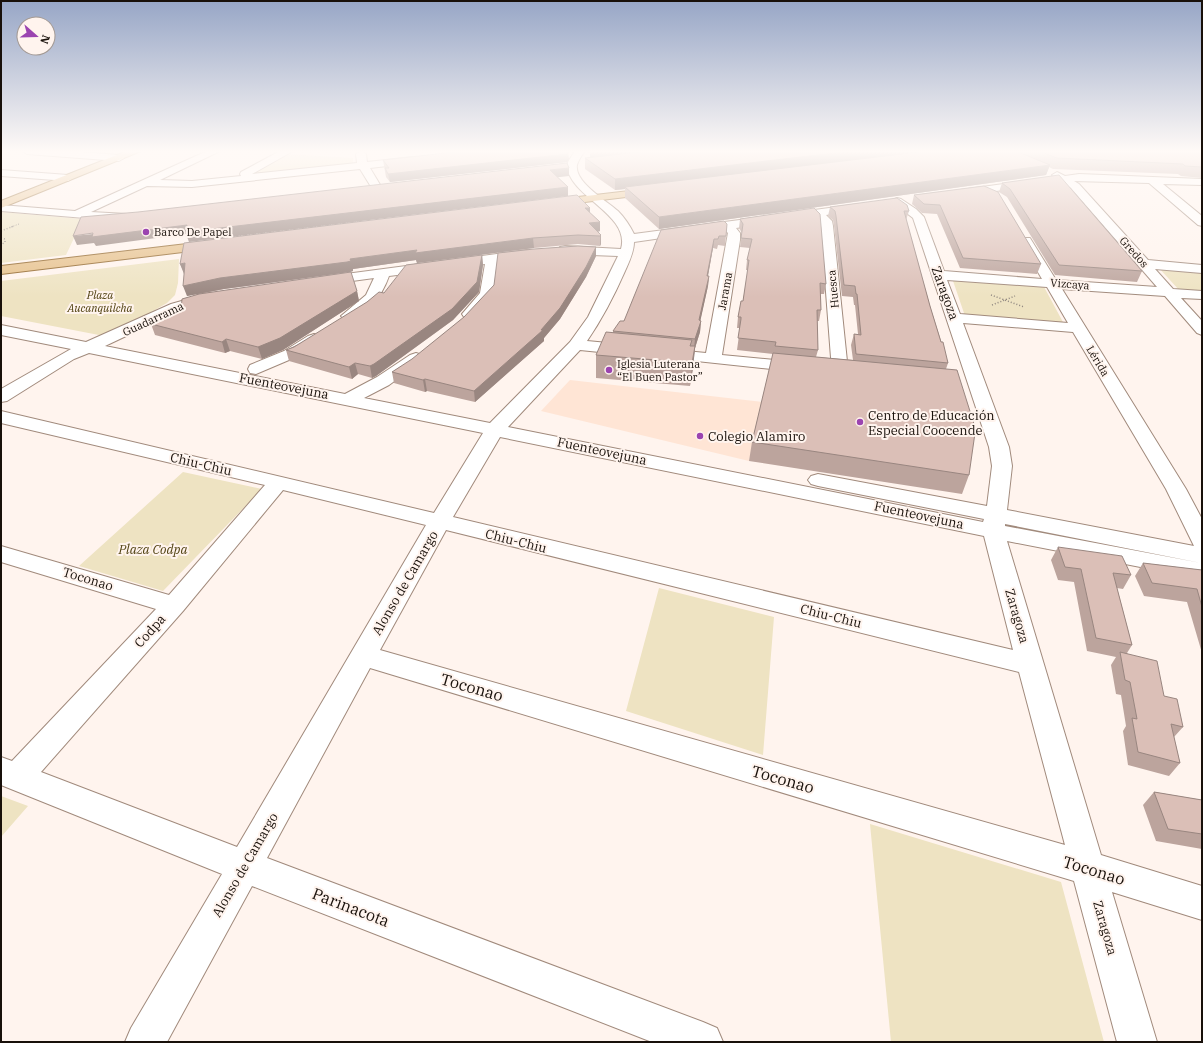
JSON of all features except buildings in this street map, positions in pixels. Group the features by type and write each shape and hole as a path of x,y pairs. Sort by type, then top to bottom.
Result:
{"main road":[{"path":"1,207 18,200"},
{"path":"542,204 579,200"},
{"path":"1,270 221,241"}],"street":[{"path":"75,215 109,200"},
{"path":"596,200 619,219 626,230 627,246"},
{"name":"Gredos","path":"1088,200 1146,264 1202,330"},
{"path":"1175,200 1202,222"},
{"name":"Zaragoza","path":"898,201 912,211 918,218 955,318 969,383 1002,456 995,522 1030,664 1138,1042"},
{"path":"308,283 545,252 627,246 727,225 868,206"},
{"path":"1,207 75,215 108,217 132,216"},
{"name":"Huesca","path":"714,358 833,370 827,226 826,221 816,213"},
{"name":"Jarama","path":"714,358 734,240 734,233 727,225"},
{"name":"Lérida","path":"1020,231 1176,489 1202,541"},
{"name":"Alonso de Camargo","path":"145,1042 439,522 500,424 576,345 595,318 627,246"},
{"path":"459,324 487,294 492,259"},
{"path":"1146,264 1202,269"},
{"path":"336,325 363,308 375,294 383,273"},
{"name":"Vizcaya","path":"938,275 1202,295"},
{"name":"Guadarrama","path":"1,397 68,356 86,347 105,340 176,307 198,299 224,294"},
{"path":"955,318 1078,328"},
{"name":"Fuenteovejuna","path":"1,320 256,369 357,395"},
{"name":"Fuenteovejuna","path":"1,330 86,347 357,395 995,522 1202,571"},
{"path":"256,369 290,354 323,333"},
{"path":"576,345 714,358"},
{"path":"357,395 407,365 430,347"},
{"name":"Chiu-Chiu","path":"1,417 279,482 1030,664"},
{"name":"Codpa","path":"9,774 174,605 279,482"},
{"name":"Fuenteovejuna","path":"995,522 1202,555"},
{"name":"Toconao","path":"1,554 174,605"},
{"name":"Toconao","path":"364,656 1088,868 1202,903"},
{"name":"Parinacota","path":"9,774 703,1042"}],"path":[{"path":"221,241 363,220"},
{"path":"1,238 5,239 5,242 1,245"},
{"path":"955,318 1052,283"},
{"path":"990,294 1027,309"}],"shaded area":[{"name":"Colegio Alamiro","path":"570,380 763,402 749,461 541,411"}],"green space":[{"path":"1,212 83,219 66,255 1,263"},
{"name":"Plaza Aucanquilcha","path":"179,259 178,283 175,295 167,303 104,336 1,316 1,281"},
{"path":"1158,267 1202,271 1202,292 1180,291"},
{"path":"952,278 1043,285 1064,324 965,316"},
{"name":"Plaza Codpa","path":"183,472 262,489 163,591 79,566"},
{"path":"659,588 774,617 763,755 626,711"},
{"path":"1,796 28,806 1,837"},
{"path":"870,824 1061,882 1104,1042 891,1042"}],"place":[{"name":"Barco De Papel","path":"146,232"},
{"name":"Iglesia Luterana “El Buen Pastor”","path":"609,370"},
{"name":"Centro de Educación Especial Coocende","path":"860,422"},
{"name":"Colegio Alamiro","path":"700,436"}]}
